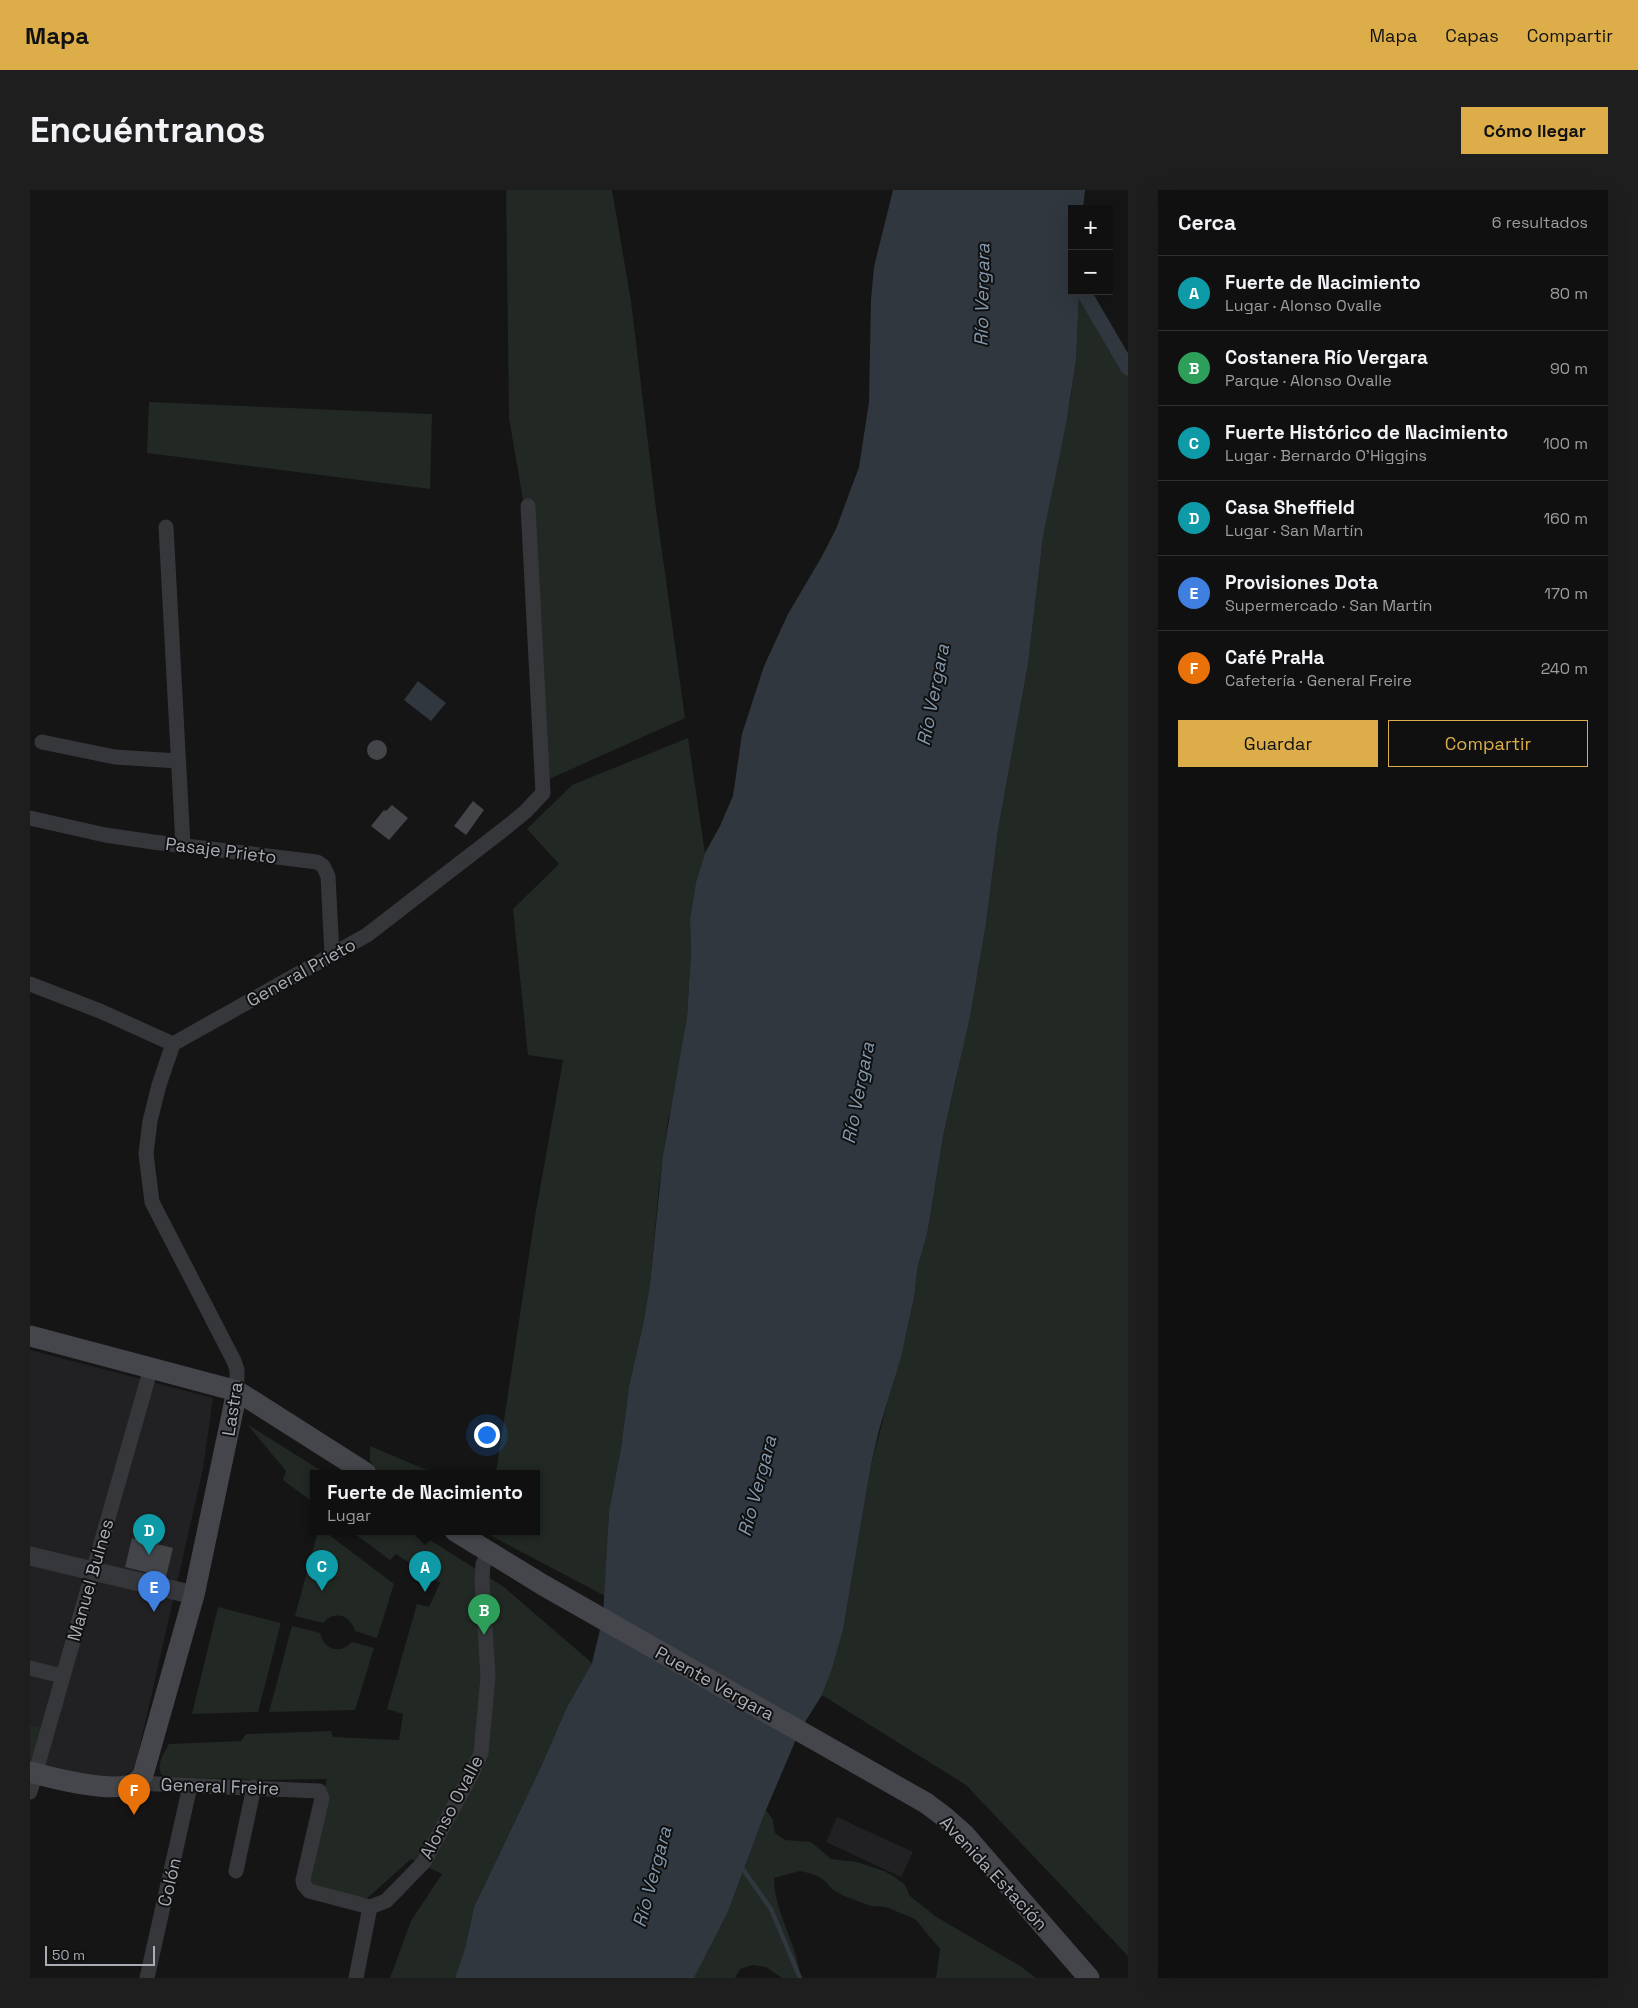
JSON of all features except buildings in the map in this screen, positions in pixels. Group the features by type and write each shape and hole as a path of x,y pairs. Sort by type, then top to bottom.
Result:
{"main road":[{"path":"30,1336 237,1391 361,1470"},
{"name":"Lastra","path":"134,1783 144,1775 194,1595 237,1391"},
{"name":"Puente Vergara","path":"462,1535 543,1586 888,1780"},
{"name":"General Freire","path":"32,1779 91,1785 134,1783"},
{"name":"Avenida Estación","path":"888,1780 926,1803 964,1834 1089,1978"}],"street":[{"name":"General Prieto","path":"174,1044 367,935 525,812 543,793 528,506"},
{"path":"166,527 183,845"},
{"path":"42,742 115,757 178,761"},
{"name":"Pasaje Prieto","path":"30,818 105,835 314,861 325,869 328,876 332,955"},
{"path":"30,984 100,1011 174,1044"},
{"name":"Lastra","path":"174,1044 159,1085 150,1121 146,1154 152,1202 234,1361 237,1370 237,1391"},
{"name":"Manuel Bulnes","path":"32,1779 151,1368"},
{"name":"Alonso Ovalle","path":"370,1907 386,1901 424,1862 481,1753 488,1676 482,1581 483,1564 490,1552"},
{"path":"30,1556 194,1595"},
{"path":"30,1668 62,1676"},
{"name":"General Freire","path":"134,1783 317,1790 322,1798 304,1885 309,1891 370,1907"},
{"name":"Colón","path":"149,1978 190,1786"},
{"path":"236,1871 254,1787"},
{"path":"356,1978 370,1907"}],"shaded area":[{"path":"506,190 612,190 631,301 655,501 685,718 536,785 523,500 509,418"},
{"path":"1079,295 1085,295 1128,368 1128,1956 966,1785 822,1695 832,1669 843,1630 871,1465 908,1326 918,1265 927,1235 943,1137 975,986 986,924 998,830 1028,664 1043,537 1076,361"},
{"path":"149,402 432,414 430,489 147,453"},
{"path":"688,738 705,853 696,882 690,919 691,951 687,1017 676,1089 668,1120 659,1187 650,1284 629,1386 621,1448 609,1511 605,1596 490,1535 540,1535 540,1470 496,1470 534,1222 563,1060 528,1055 513,909 559,864 527,829 572,785"},
{"path":"30,1350 213,1398 203,1469 136,1763 132,1770 121,1779 30,1767"},
{"path":"247,1424 320,1470 310,1470 310,1500 283,1480 286,1471"},
{"path":"370,1446 427,1470 377,1470 370,1461"},
{"path":"317,1535 329,1535 394,1584 377,1638 355,1631 350,1621 342,1616 332,1617 323,1623 295,1616"},
{"path":"356,1535 422,1535 504,1587 592,1663 567,1707 539,1771 474,1907 465,1948 455,1978 390,1978 411,1921 442,1874 411,1859 363,1902 310,1885 306,1860 327,1779 263,1780 170,1777 162,1775 159,1767 169,1744 241,1741 246,1734 331,1731 333,1737 399,1740 403,1714 387,1709 417,1604 429,1607 440,1583 396,1554 390,1560"},
{"path":"218,1607 281,1623 258,1712 192,1714"},
{"path":"292,1626 320,1633 325,1643 333,1649 342,1648 352,1642 374,1648 355,1710 269,1712"},
{"path":"30,1725 40,1727 32,1761 30,1760"},
{"path":"766,1810 773,1820 775,1833 785,1840 811,1842 831,1859 857,1862 884,1871 895,1877 905,1885 910,1896 935,1916 1022,1967 1036,1978 936,1978 940,1949 915,1919 886,1907 871,1906 844,1896 833,1890 824,1880 813,1874 800,1871 774,1878 778,1904 795,1953 800,1978 782,1978 766,1967 753,1965 740,1969 735,1978 694,1978 728,1912"},
{"path":"837,1817 913,1852 901,1877 826,1842"}],"water":[{"name":"Río Vergara","path":"893,190 1085,190 1083,205 1068,205 1068,295 1079,295 1076,361 1066,424 1043,537 1028,664 998,830 986,924 970,1016 943,1137 927,1235 918,1265 914,1298 901,1357 879,1430 871,1465 843,1630 832,1669 822,1695 800,1730 766,1810 728,1912 694,1978 455,1978 465,1948 474,1907 539,1771 567,1707 592,1663 603,1617 609,1511 621,1448 629,1386 650,1284 663,1155 687,1017 691,951 690,919 696,882 705,853 720,826 733,796 742,734 764,666 788,614 836,529 859,467 869,402 871,299 874,267"},
{"path":"418,681 446,703 431,721 404,700"}],"waterway":[{"path":"1085,295 1128,368"},
{"path":"740,1865 771,1909 800,1978"}],"place":[{"name":"Casa Sheffield","path":"149,1555"},
{"name":"Fuerte Histórico de Nacimiento","path":"322,1591"},
{"name":"Fuerte de Nacimiento","path":"425,1592"},
{"name":"Provisiones Dota","path":"154,1612"},
{"name":"Costanera Río Vergara","path":"484,1635"},
{"name":"Café PraHa","path":"134,1815"}]}
